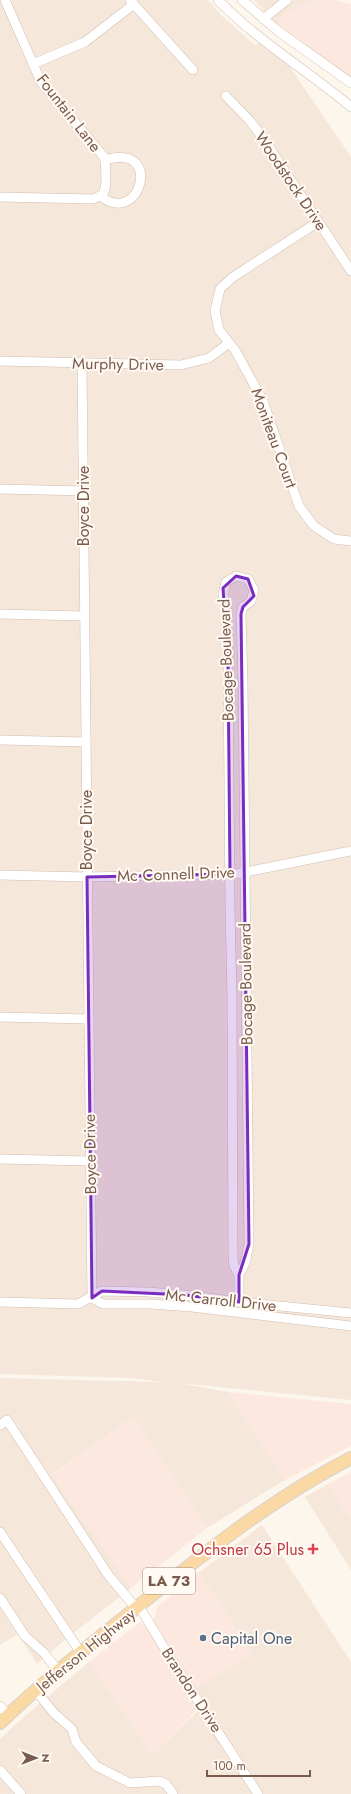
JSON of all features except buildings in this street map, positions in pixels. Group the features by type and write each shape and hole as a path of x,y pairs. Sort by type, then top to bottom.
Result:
{"main road":[{"name":"Jefferson Highway","path":"4,1719 81,1653 198,1558 255,1515 298,1487 351,1458"}],"street":[{"name":"Fountain Lane","path":"6,0 41,82 105,160 104,192 100,196 108,203 119,203 132,199 139,190 142,175 136,162 126,157 115,156 105,160"},
{"path":"218,0 266,44 351,106"},
{"path":"242,0 263,19 351,83"},
{"path":"263,19 287,0"},
{"path":"33,64 85,42 132,2 193,70"},
{"name":"Woodstock Drive","path":"226,96 250,121 263,138 351,271"},
{"path":"0,196 93,199 100,196"},
{"name":"Moniteau Court","path":"318,222 233,277 220,289 215,310 220,330 246,368 263,400 299,506 314,526 334,539 351,541"},
{"name":"Murphy Drive","path":"0,361 181,365 209,358 229,343"},
{"name":"Boyce Drive","path":"82,363 92,1298"},
{"path":"0,489 83,491"},
{"name":"Bocage Boulevard","path":"239,1275 234,1266 233,1258 228,655 226,607 223,594 223,588 226,582 236,576 248,579 254,590 254,596 251,601 243,607 241,614 244,683 244,872 248,1244 245,1263 239,1275 239,1302"},
{"path":"0,614 84,616"},
{"path":"0,740 86,742"},
{"name":"Mc Connell Drive","path":"0,875 87,877 230,874 351,851"},
{"path":"0,1017 88,1019"},
{"path":"0,1159 90,1161"},
{"name":"Mc Carroll Drive","path":"0,1302 78,1304 92,1298 102,1291 110,1291 185,1295 351,1313"},
{"name":"Mc Carroll Drive","path":"92,1298 103,1304 151,1304 192,1307 351,1326"},
{"name":"Brandon Drive","path":"0,1425 7,1420 109,1576 138,1607 258,1794"},
{"path":"0,1532 81,1653"},
{"path":"0,1598 25,1636 44,1654 59,1672"},
{"path":"36,1690 53,1712 72,1729 76,1742 96,1766 130,1783 159,1781 166,1784 173,1794"},
{"path":"0,1706 4,1719"},
{"path":"0,1770 21,1794"}],"highlighted area":[{"path":"236,576 248,579 254,596 243,607 241,614 249,1244 239,1275 239,1302 185,1295 102,1291 92,1298 87,877 230,874 228,663 223,588"}],"shaded area":[{"path":"0,0 208,0 222,16 255,45 261,40 288,64 351,157 351,1400 178,1383 229,1392 285,1480 207,1528 133,1417 53,1474 131,1588 61,1643 37,1664 18,1634 0,1645 0,1378 163,1382 130,1378 0,1374"},
{"path":"254,0 315,0 285,14 278,26"},
{"path":"315,0 333,0 351,4 351,77 278,26 285,14"},
{"path":"229,1392 351,1404 351,1446 285,1480"},
{"path":"133,1417 207,1528 131,1588 52,1475"},
{"path":"351,1472 351,1519 328,1484"},
{"path":"328,1484 351,1519 351,1570 305,1497"},
{"path":"262,1525 351,1662 351,1794 0,1794 0,1739 89,1662 153,1754 205,1704 195,1688 251,1655 226,1612 198,1573"},
{"path":"198,1573 226,1612 252,1655 195,1688 154,1621 157,1607"},
{"path":"140,1622 149,1630 198,1709 153,1754 89,1662"}],"place":[{"name":"Ochsner 65 Plus","path":"313,1549"},
{"name":"Capital One","path":"203,1638"}]}
